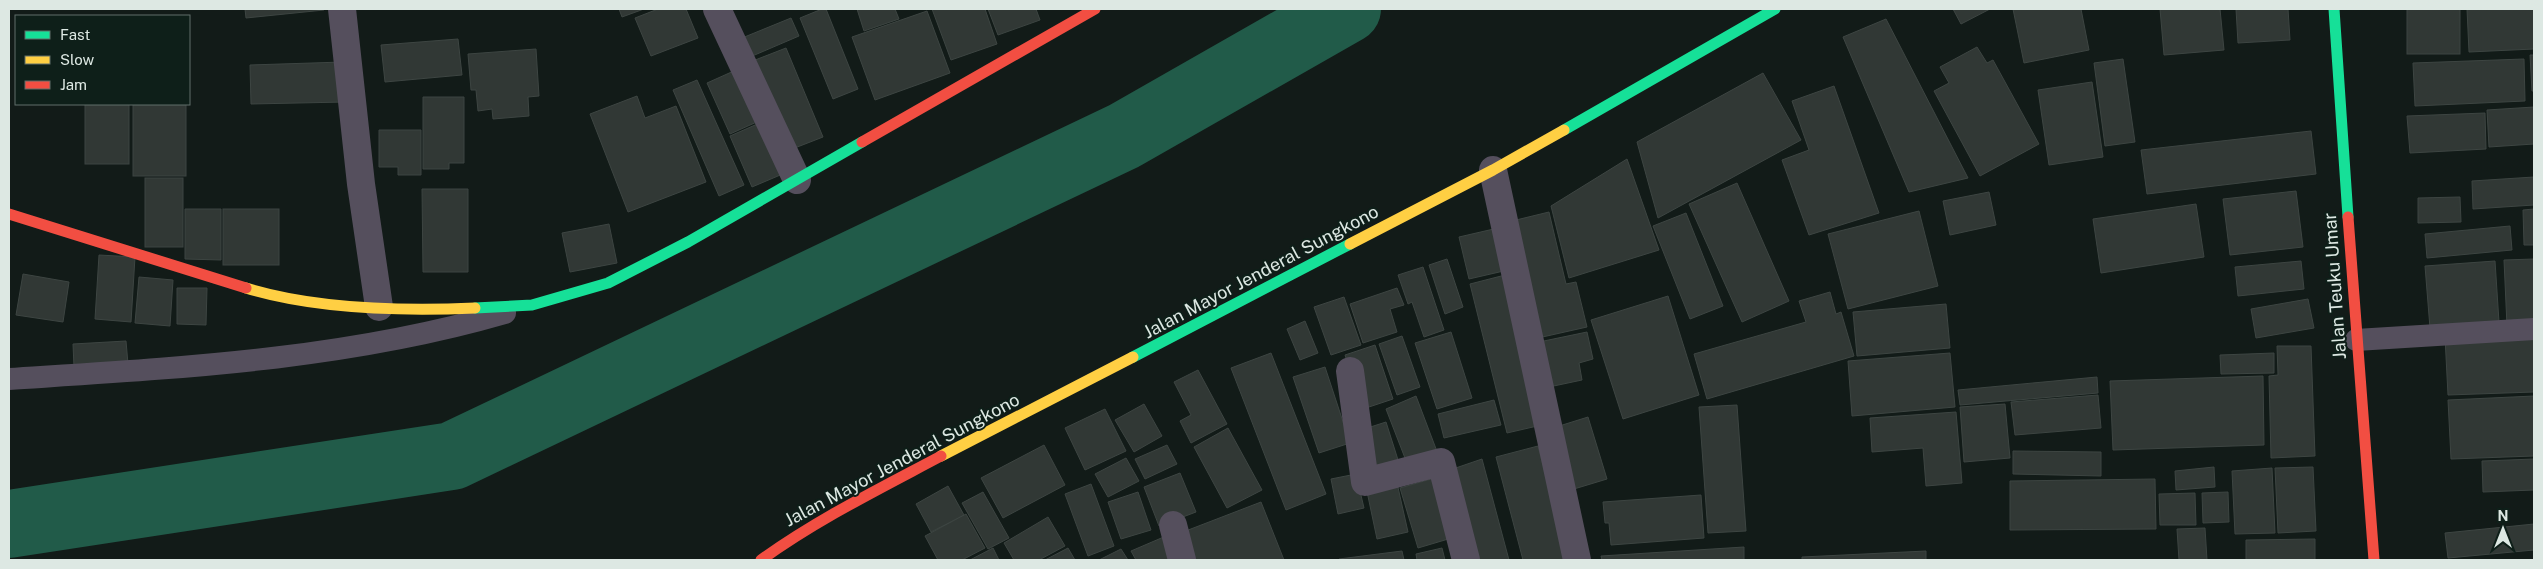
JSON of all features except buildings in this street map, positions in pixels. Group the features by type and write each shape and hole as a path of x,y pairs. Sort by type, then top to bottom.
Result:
{"street":[{"path":"342,9 360,174 379,307"},
{"path":"717,9 797,180"},
{"path":"9,214 252,290 316,302 441,309 532,305 608,282 688,242 1095,9"},
{"name":"Jalan Mayor Jenderal Sungkono","path":"761,560 798,533 830,514 1493,170 1775,9"},
{"name":"Jalan Teuku Umar","path":"2334,9 2356,340 2374,560"},
{"path":"1493,170 1577,560"},
{"path":"1350,371 1364,482 1441,462 1466,560"},
{"path":"1173,525 1182,560"}],"lane":[{"path":"9,379 180,368 303,356 462,325 532,305"},
{"path":"2356,340 2534,329"}],"waterway":[{"path":"9,524 452,456 1124,136 1347,9"}],"traffic: fast":[{"path":"1564,130 1775,9"},
{"path":"2334,9 2348,217"},
{"path":"475,308 532,305 608,283 688,242 862,142"},
{"path":"1133,357 1350,244"}],"traffic: slow":[{"path":"1350,244 1493,170 1564,130"},
{"path":"246,288 301,300 360,307 390,309 475,308"},
{"path":"941,456 1133,357"}],"traffic: jam":[{"path":"862,142 1095,9"},
{"path":"9,214 246,288"},
{"path":"2348,217 2374,560"},
{"path":"761,560 804,531 941,456"}]}
